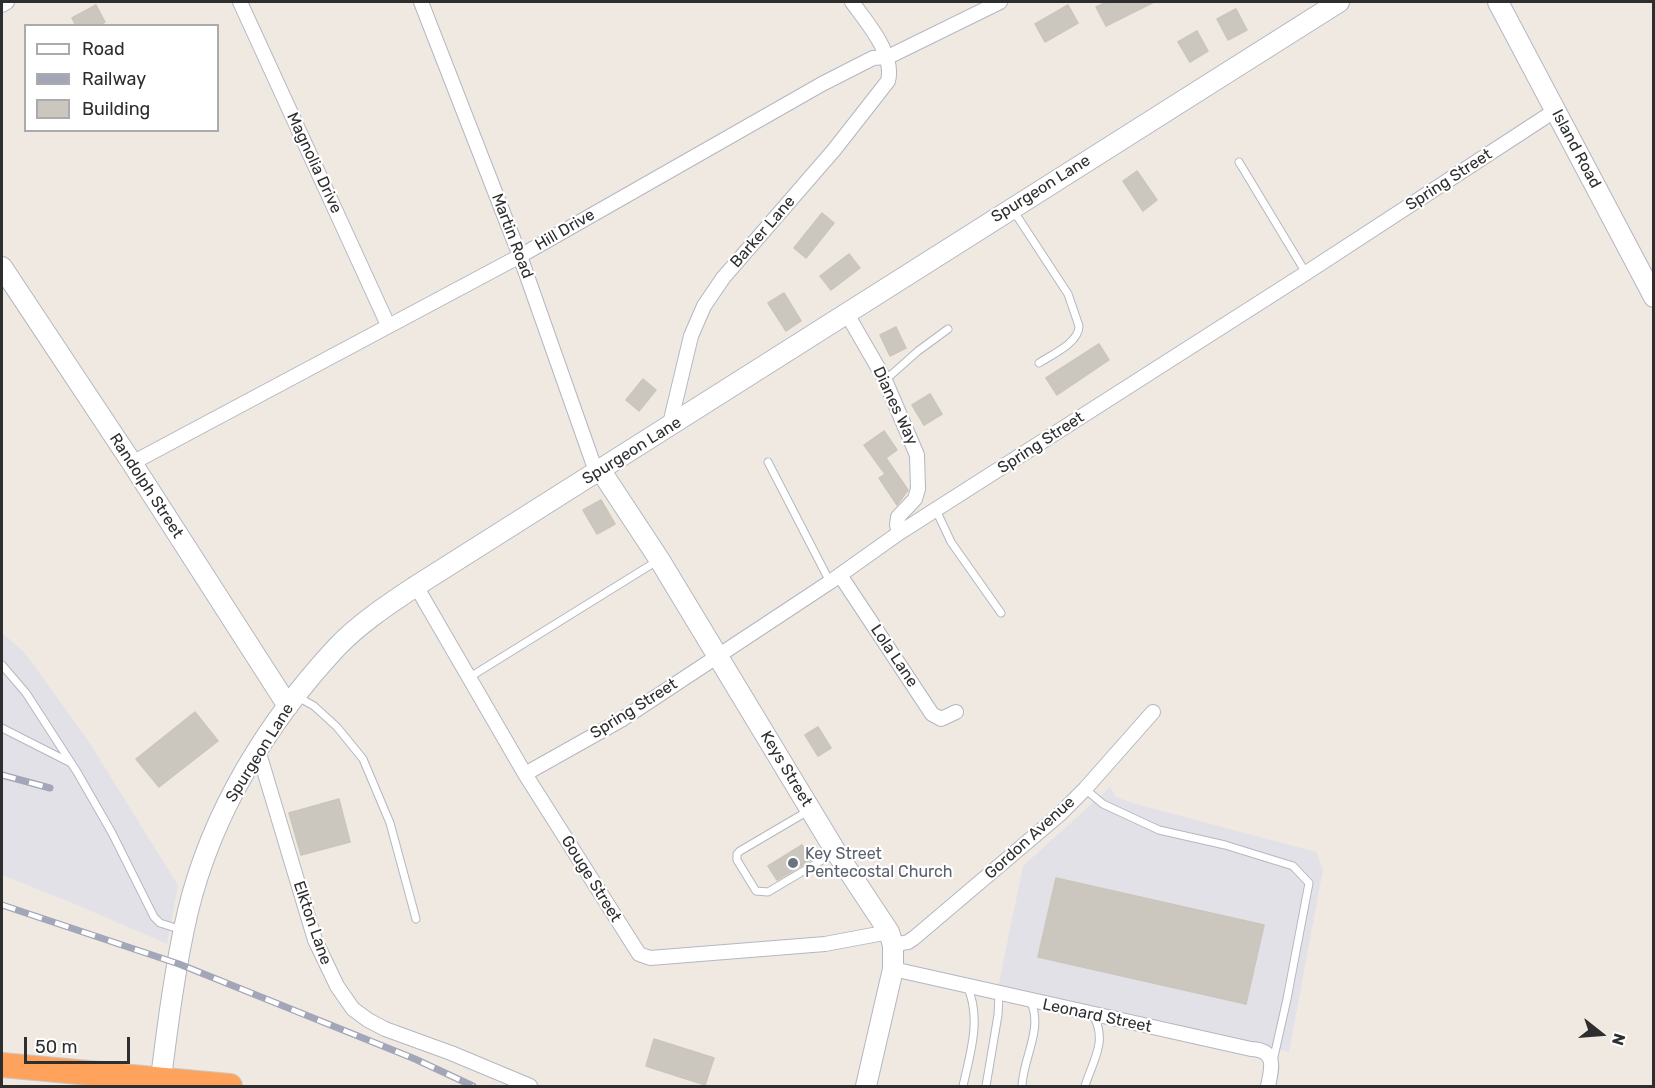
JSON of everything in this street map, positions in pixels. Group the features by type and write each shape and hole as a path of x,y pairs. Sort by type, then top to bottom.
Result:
{"highway":[{"path":"2,1065 160,1083 230,1086"}],"street":[{"path":"2,5 7,2"},
{"name":"Magnolia Drive","path":"240,2 388,325"},
{"name":"Martin Road","path":"421,2 520,256 593,463 601,471"},
{"path":"852,2 888,57"},
{"name":"Hill Drive","path":"132,463 520,256 822,84 873,58 888,57 1000,2"},
{"name":"Spurgeon Lane","path":"160,1083 185,931 200,871 219,822 258,750 292,701 338,646 381,610 416,586 1339,2"},
{"name":"Island Road","path":"1498,2 1653,297"},
{"name":"Barker Lane","path":"669,428 691,336 704,306 723,278 873,103 888,81 891,70 888,57"},
{"name":"Spring Street","path":"525,774 621,720 835,579 899,533 1556,110"},
{"name":"Randolph Street","path":"2,267 292,701"},
{"name":"Dianes Way","path":"847,314 884,378 917,455 918,489 915,499 898,517 899,533"},
{"name":"Keys Street","path":"601,471 659,559 810,810 891,939"},
{"name":"Lola Lane","path":"835,579 932,714 941,719 956,712"},
{"name":"Gouge Street","path":"416,586 525,774 639,954 645,957 891,939"},
{"name":"Gordon Avenue","path":"891,939 908,942 920,934 1059,815 1085,789 1153,711"},
{"name":"Elkton Lane","path":"258,750 315,940 337,986 353,1009 385,1029 451,1053 530,1086"},
{"path":"866,1086 892,969 891,939"},
{"name":"Leonard Street","path":"892,969 1031,1002 1251,1050 1260,1050 1266,1053 1272,1064"},
{"path":"1268,1086 1272,1064"}],"lane":[{"path":"1239,162 1306,273"},
{"path":"1012,208 1068,294 1080,331 1076,338 1039,363"},
{"path":"884,378 891,375 948,329"},
{"path":"768,462 835,579"},
{"path":"936,510 951,542 1001,613"},
{"path":"470,676 659,559"},
{"path":"2,664 26,693 71,763 112,832 154,917 160,923 185,931"},
{"path":"292,701 314,706 337,727 363,759 390,823 416,919"},
{"path":"2,728 71,763"},
{"path":"1085,789 1103,804 1159,830 1225,845 1293,866 1309,883 1272,1064"},
{"path":"810,810 740,850 737,854 737,860 756,891 768,892 836,852"},
{"path":"963,1086 975,1022 975,1011 967,986"},
{"path":"986,1086 998,1015 999,994"},
{"path":"1022,1086 1036,1023 1031,1002"},
{"path":"1085,1086 1100,1040 1100,1026 1093,1015"}],"shaded area":[{"path":"2,633 24,652 87,739 178,885 167,944 2,875"},
{"path":"1110,787 1116,797 1132,803 1316,852 1323,869 1289,1052 998,988 1023,866"}],"building":[{"path":"1107,2 1154,2 1106,26 1096,7"},
{"path":"96,5 105,22 75,24 72,18"},
{"path":"1068,5 1078,23 1045,42 1035,24"},
{"path":"1236,9 1247,30 1228,40 1217,19"},
{"path":"1197,31 1208,51 1190,62 1178,42"},
{"path":"1137,171 1157,200 1143,211 1123,181"},
{"path":"822,213 834,223 806,258 794,248"},
{"path":"849,254 860,268 831,290 820,276"},
{"path":"784,293 801,321 786,331 768,303"},
{"path":"896,327 906,348 890,356 880,335"},
{"path":"1099,344 1109,360 1057,395 1046,378"},
{"path":"643,379 656,390 639,411 626,400"},
{"path":"930,394 942,414 924,425 912,405"},
{"path":"884,431 897,450 886,458 908,490 897,505 879,478 885,474 864,445"},
{"path":"601,500 615,524 597,534 583,510"},
{"path":"195,712 218,741 159,787 136,759"},
{"path":"818,727 831,748 818,756 805,735"},
{"path":"339,799 350,842 301,855 289,813"},
{"path":"802,845 811,860 777,880 768,866"},
{"path":"1056,878 1264,925 1246,1004 1038,957"},
{"path":"654,1039 714,1058 705,1085 646,1066"}],"railway":[{"path":"2,775 50,788"},
{"path":"2,905 179,964 415,1059 473,1086"}],"place":[{"name":"Key Street Pentecostal Church","path":"793,863"}]}
